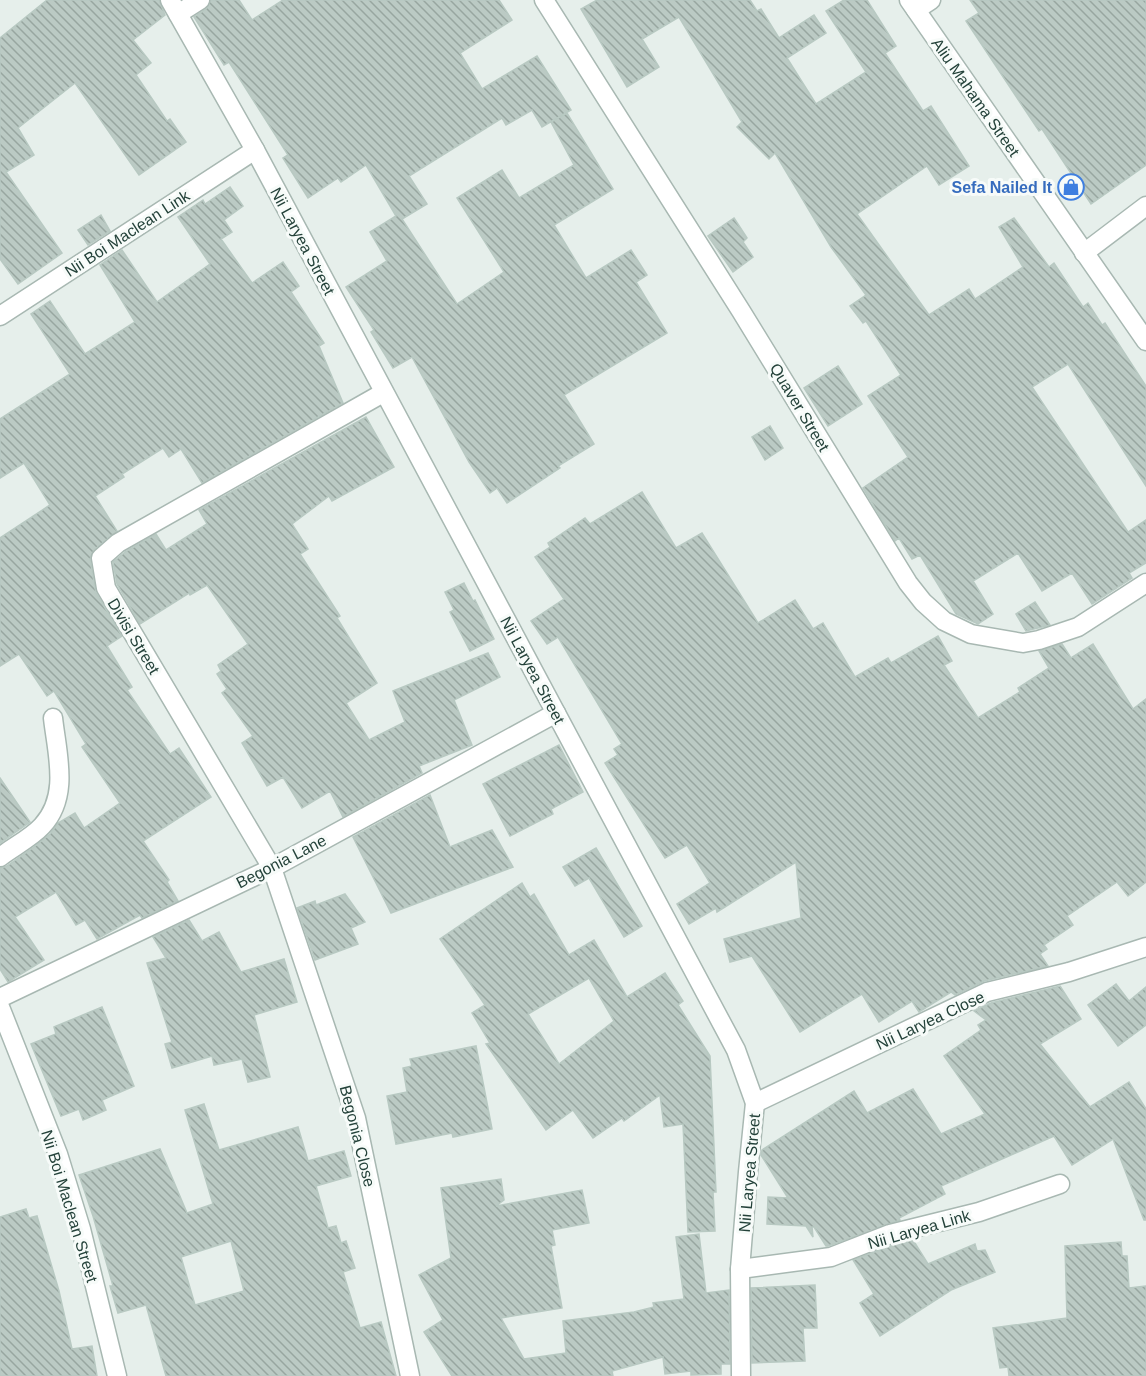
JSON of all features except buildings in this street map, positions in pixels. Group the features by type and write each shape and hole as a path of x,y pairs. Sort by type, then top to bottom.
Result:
{"street":[{"path":"174,7 200,0"},
{"name":"Quaver Street","path":"544,0 741,311 908,583 923,602 944,621 971,634 1023,643 1078,627 1146,583"},
{"name":"Aliu Mahama Street","path":"918,3 1084,253 1146,341"},
{"name":"Nii Laryea Street","path":"174,7 255,150 736,1050 755,1103 740,1269 741,1376"},
{"name":"Nii Boi Maclean Link","path":"0,316 255,150"},
{"path":"1084,253 1146,206"},
{"name":"Divisi Street","path":"272,868 106,588 101,558 118,543 383,393"},
{"name":"Begonia Lane","path":"0,998 272,868 556,713"},
{"path":"0,857 42,827 55,807 60,787 52,718"},
{"name":"Begonia Close","path":"272,868 356,1118 410,1376"},
{"name":"Nii Laryea Close","path":"755,1103 987,992 1069,972 1146,947"},
{"name":"Nii Boi Maclean Street","path":"0,1006 6,1042 58,1154 81,1229 117,1376"},
{"name":"Nii Laryea Link","path":"740,1269 831,1257 890,1234 980,1212 1060,1184"}],"place":[{"name":"Sefa Nailed It","path":"1071,187"}]}
